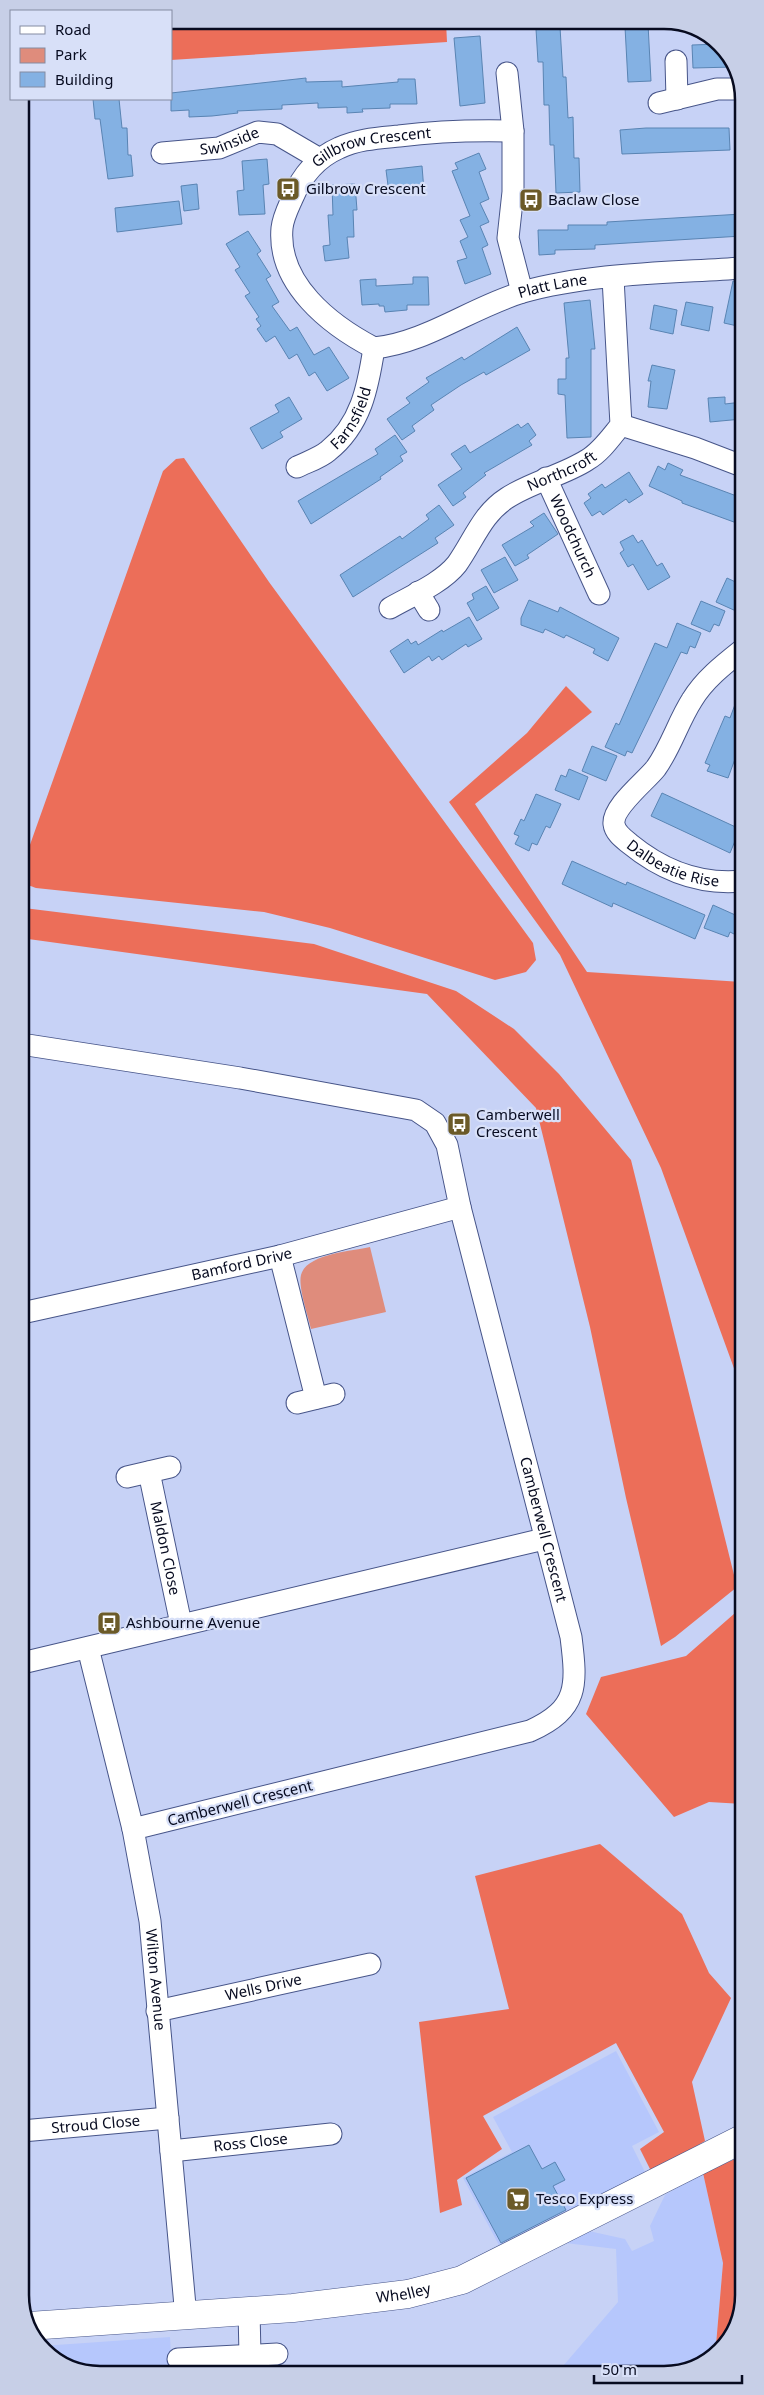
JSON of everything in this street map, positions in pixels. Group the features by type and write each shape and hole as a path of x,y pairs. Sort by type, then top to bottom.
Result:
{"main road":[{"name":"Whelley","path":"35,2326 186,2317 408,2294 462,2280 574,2226 735,2143"}],"street":[{"path":"676,61 668,101 717,89 735,89"},
{"path":"507,73 513,131 513,192 508,238 522,292"},
{"name":"Gillbrow Crescent","path":"374,348 353,337 315,308 298,284 287,260 283,244 282,226 297,187 318,158 341,147 371,139 452,130 513,131"},
{"name":"Swinside","path":"157,153 219,148 258,132 277,134 318,158"},
{"name":"Platt Lane","path":"374,348 403,343 452,320 522,292 588,279 735,269"},
{"path":"613,278 621,425 695,448 735,463"},
{"name":"Farnsfield","path":"297,467 327,452 342,438 356,417 369,380 374,348"},
{"name":"Northcroft","path":"390,608 418,592 456,565 476,530 490,512 507,498 546,478 587,461 621,425"},
{"name":"Woodchurch","path":"546,478 584,576 599,594"},
{"path":"418,592 429,610"},
{"name":"Dalbeatie Rise","path":"735,656 707,680 692,699 656,768 615,814 614,824 619,834 640,852 687,876 724,882 735,881"},
{"name":"Camberwell Crescent","path":"29,1045 240,1078 416,1110 435,1123 447,1145 460,1207 570,1637 575,1674 567,1704 551,1722 530,1731 133,1829"},
{"name":"Bamford Drive","path":"29,1311 280,1256 460,1207"},
{"path":"280,1256 316,1399"},
{"path":"128,1477 170,1467"},
{"name":"Maldon Close","path":"149,1472 181,1624"},
{"path":"29,1661 544,1539"},
{"name":"Wilton Avenue","path":"88,1648 133,1829 150,1921 186,2317"},
{"name":"Wells Drive","path":"157,2011 370,1964"},
{"name":"Stroud Close","path":"29,2130 168,2118"},
{"name":"Ross Close","path":"171,2151 331,2134"},
{"path":"249,2311 250,2355"},
{"path":"178,2359 276,2354"}],"shaded area":[{"path":"172,29 446,29 447,42 172,60"},
{"path":"184,458 269,582 533,943 536,960 526,972 495,980 330,928 264,912 36,888 29,885 29,848 163,471 176,459"},
{"path":"566,686 592,712 475,804 587,972 735,982 735,1371 661,1168 560,955 449,802 527,733"},
{"path":"29,909 314,944 456,991 514,1029 559,1074 631,1160 735,1579 735,1589 661,1646 626,1498 590,1327 536,1108 427,994 29,939"},
{"path":"735,1613 735,1804 709,1802 674,1817 586,1714 601,1677 686,1656"},
{"path":"600,1844 682,1914 709,1973 731,1998 692,2082 705,2141 652,2173 640,2149 664,2132 616,2043 483,2116 502,2149 457,2180 462,2205 440,2213 419,2022 509,2009 475,1876"},
{"path":"616,2051 659,2132 632,2146 645,2172 501,2249 463,2178 512,2152 493,2117"},
{"path":"735,2159 735,2305 726,2331 716,2345 723,2263 703,2173"},
{"path":"703,2173 723,2263 716,2344 692,2361 674,2366 563,2366 618,2302 616,2249 557,2242 584,2230 625,2239 632,2251 654,2241 650,2226 665,2195"},
{"path":"170,2337 172,2366 86,2365 72,2361 49,2345"}],"green space":[{"path":"370,1247 386,1312 311,1329 300,1280 305,1268 311,1262 320,1258"}],"building":[{"path":"536,29 560,29 563,77 566,77 568,118 573,117 574,158 579,158 580,192 556,193 554,145 550,145 549,105 544,105 543,62 538,62"},
{"path":"625,29 648,29 651,81 628,82"},
{"path":"480,36 485,103 460,106 454,38"},
{"path":"709,44 718,53 728,67 693,68 692,45"},
{"path":"306,78 306,82 342,81 342,87 398,82 398,79 415,79 417,104 390,104 390,108 362,109 363,112 347,113 347,107 318,108 318,103 282,105 282,109 237,111 238,113 189,117 189,110 171,111 172,93"},
{"path":"93,100 119,100 122,128 127,128 128,155 131,155 133,176 108,179 100,119 95,119"},
{"path":"646,128 729,128 730,150 622,154 620,130"},
{"path":"479,153 486,169 479,172 489,199 480,203 489,222 480,226 488,245 482,248 491,274 465,284 457,261 467,258 460,241 468,237 460,220 470,216 452,171 458,169 455,163"},
{"path":"267,159 269,184 263,185 265,214 239,215 237,191 244,190 242,161"},
{"path":"422,166 424,191 389,193 386,170"},
{"path":"197,184 199,209 184,211 181,186"},
{"path":"355,184 357,210 353,210 354,237 347,237 349,258 325,261 323,246 330,245 328,215 333,215 332,185"},
{"path":"179,201 182,224 117,232 115,208"},
{"path":"735,214 735,236 595,245 595,249 555,250 555,254 539,255 538,230 568,230 568,225 607,225 607,222"},
{"path":"248,231 261,251 257,254 271,276 266,279 279,302 272,306 290,331 297,327 314,355 329,347 349,378 327,391 315,372 309,376 297,354 289,359 275,336 266,342 257,329 261,326 256,319 259,317 245,296 250,293 235,270 240,267 226,244"},
{"path":"413,277 428,277 429,305 407,305 407,310 385,312 384,306 379,306 379,304 362,305 360,280 376,279 376,286 413,284"},
{"path":"733,281 735,281 735,325 724,323"},
{"path":"590,300 595,349 591,349 591,437 567,438 565,395 558,394 558,379 566,379 566,358 569,358 564,303"},
{"path":"686,302 713,307 709,331 681,325"},
{"path":"654,305 677,310 673,334 650,329"},
{"path":"517,327 530,350 486,375 484,372 431,405 434,410 412,426 415,431 402,440 387,419 410,403 406,398 429,382 426,378 462,357 464,360"},
{"path":"652,365 675,370 667,409 648,407 651,381 648,381"},
{"path":"289,397 302,419 280,432 283,437 262,449 250,428 279,412 275,405"},
{"path":"725,397 725,404 735,403 735,420 710,422 708,398"},
{"path":"528,423 536,435 529,441 532,445 484,473 486,475 463,493 466,497 453,506 438,485 462,469 451,454 465,445 470,453 518,424 521,428"},
{"path":"395,435 407,452 400,456 403,461 380,477 381,479 311,524 298,501 378,454 375,449"},
{"path":"668,463 683,470 680,475 735,495 735,522 682,503 682,501 649,486 658,466 665,470"},
{"path":"629,472 643,494 629,503 626,499 603,515 600,511 592,516 584,503 591,498 588,494 602,484 605,488"},
{"path":"439,505 454,525 435,538 438,543 353,597 340,575 400,536 402,539 429,519 426,515"},
{"path":"544,513 558,534 527,555 529,558 515,566 502,545 534,526 530,522"},
{"path":"633,535 638,543 642,540 657,566 662,563 670,577 648,590 633,564 628,567 620,553 624,550 620,542"},
{"path":"505,557 518,580 494,593 481,570"},
{"path":"727,578 735,582 735,611 716,602"},
{"path":"486,586 499,608 477,621 467,603 474,599 472,594"},
{"path":"529,600 558,612 560,607 619,638 608,661 593,653 595,649 566,635 564,638 545,629 543,633 521,625 521,618"},
{"path":"701,601 725,611 719,626 714,624 710,632 691,624"},
{"path":"469,617 482,639 468,647 466,644 442,660 439,656 432,661 429,656 404,673 390,651 408,639 411,644 416,641 418,645 442,630 443,632"},
{"path":"677,623 701,633 695,648 690,646 687,654 681,652 632,753 627,751 625,756 605,747 616,723 619,725 655,643 667,648"},
{"path":"735,704 735,759 728,778 707,771 710,765 705,763 725,716 730,718"},
{"path":"592,746 617,756 606,781 582,771"},
{"path":"569,769 588,777 579,800 555,790 561,775 566,777"},
{"path":"662,793 735,827 735,841 730,853 651,816"},
{"path":"536,794 561,804 550,828 546,826 537,845 532,843 529,851 515,844 519,836 514,834 521,819 524,821"},
{"path":"572,861 626,885 627,882 705,915 695,939 613,903 612,907 562,884"},
{"path":"713,905 735,915 735,934 730,932 728,937 704,928"},
{"name":"Tesco Express","path":"529,2145 542,2169 555,2162 565,2180 553,2186 566,2210 501,2243 466,2178"}],"place":[{"name":"Gilbrow Crescent","path":"288,189"},
{"name":"Baclaw Close","path":"531,200"},
{"name":"Camberwell Crescent","path":"459,1124"},
{"name":"Ashbourne Avenue","path":"109,1623"},
{"name":"Tesco Express","path":"518,2199"}]}
